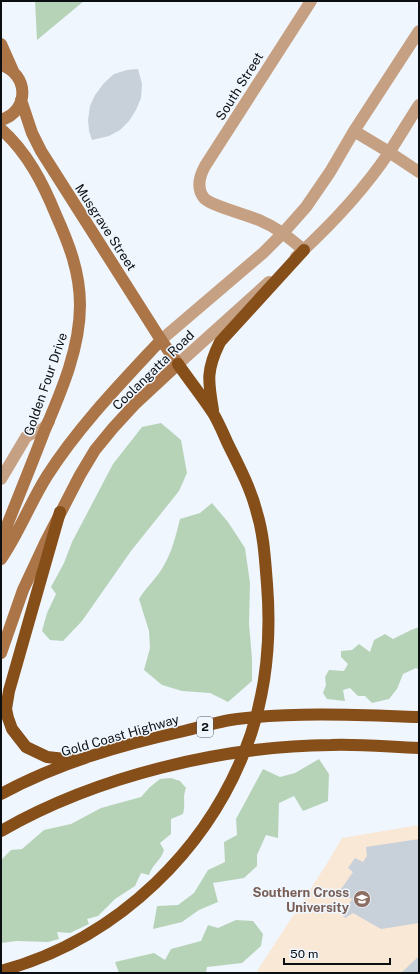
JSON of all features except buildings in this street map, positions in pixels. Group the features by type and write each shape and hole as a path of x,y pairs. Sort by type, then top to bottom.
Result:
{"highway":[{"path":"214,414 208,384 209,370 220,342 304,250"},
{"path":"1,970 19,966 66,946 110,920 132,904 160,880 192,845 224,797 252,732 265,673 268,623 268,597 263,541 257,513 249,488 214,414 178,364"},
{"path":"60,512 9,691 6,709 12,729 26,746 47,757 78,761"},
{"name":"Gold Coast Highway","path":"1,794 78,761 142,741 236,719 312,714 419,717"},
{"path":"1,831 36,812 121,779 147,771 229,754 266,748 325,745 419,748"}],"main road":[{"path":"1,44 13,71"},
{"path":"1,65 13,71"},
{"name":"Musgrave Street","path":"13,71 21,82 21,100 32,133 41,152 161,340 178,364"},
{"path":"1,120 15,112 21,100"},
{"name":"Golden Four Drive","path":"1,129 20,148 42,184 76,264 80,303 80,321 77,337 67,372 1,543"},
{"name":"Coolangatta Road","path":"1,559 11,544 28,509 47,476 64,451 94,414 161,340"},
{"name":"Coolangatta Road","path":"1,652 23,590 60,512 95,450 136,403 178,364"}],"street":[{"name":"South Street","path":"283,233 256,218 209,202 203,197 200,190 200,178 205,166 311,1"},
{"name":"Coolangatta Road","path":"161,340 263,253 283,233 318,190 354,131 419,31"},
{"name":"Coolangatta Road","path":"178,364 304,250 347,205 389,152 419,105"},
{"path":"354,131 419,172"},
{"path":"283,233 304,250"},
{"path":"1,480 26,437 43,430 50,419"}],"shaded area":[{"name":"Southern Cross University","path":"419,825 419,973 258,973 257,971 342,838"}],"green space":[{"path":"35,1 84,1 37,40"},
{"path":"161,423 181,440 187,473 179,491 131,551 82,621 63,641 50,640 42,631 47,613 56,594 51,587 64,563 72,542 113,464 142,427"},
{"path":"212,503 228,522 245,548 250,583 249,624 252,681 228,702 210,693 182,691 162,685 144,670 150,648 149,631 139,599 161,571 169,555 180,519 200,513"},
{"path":"419,627 419,670 416,668 403,674 397,689 389,699 372,703 365,696 358,696 350,688 343,690 345,701 327,699 323,693 326,685 325,677 329,670 344,671 348,664 341,657 341,651 352,650 359,644 370,652 374,640 385,634 393,639"},
{"path":"319,759 329,774 328,801 303,811 294,796 279,803 278,838 266,835 257,855 257,866 244,878 213,883 218,902 199,910 182,922 153,929 157,906 178,905 194,893 208,870 225,862 224,842 237,835 236,819 263,769 280,777 295,773"},
{"path":"171,778 180,781 186,788 183,814 171,819 171,834 160,843 164,850 149,875 141,873 135,886 115,899 98,916 87,919 89,924 70,933 57,932 59,939 48,942 17,941 1,943 1,860 11,850 22,849 44,830 71,824 101,808 141,797 160,779"},
{"path":"236,920 253,921 263,934 261,946 242,963 207,967 206,973 119,973 115,962 154,953 165,960 171,949 201,941 208,925 218,928"}],"place":[{"name":"Southern Cross University","path":"362,899"}]}
